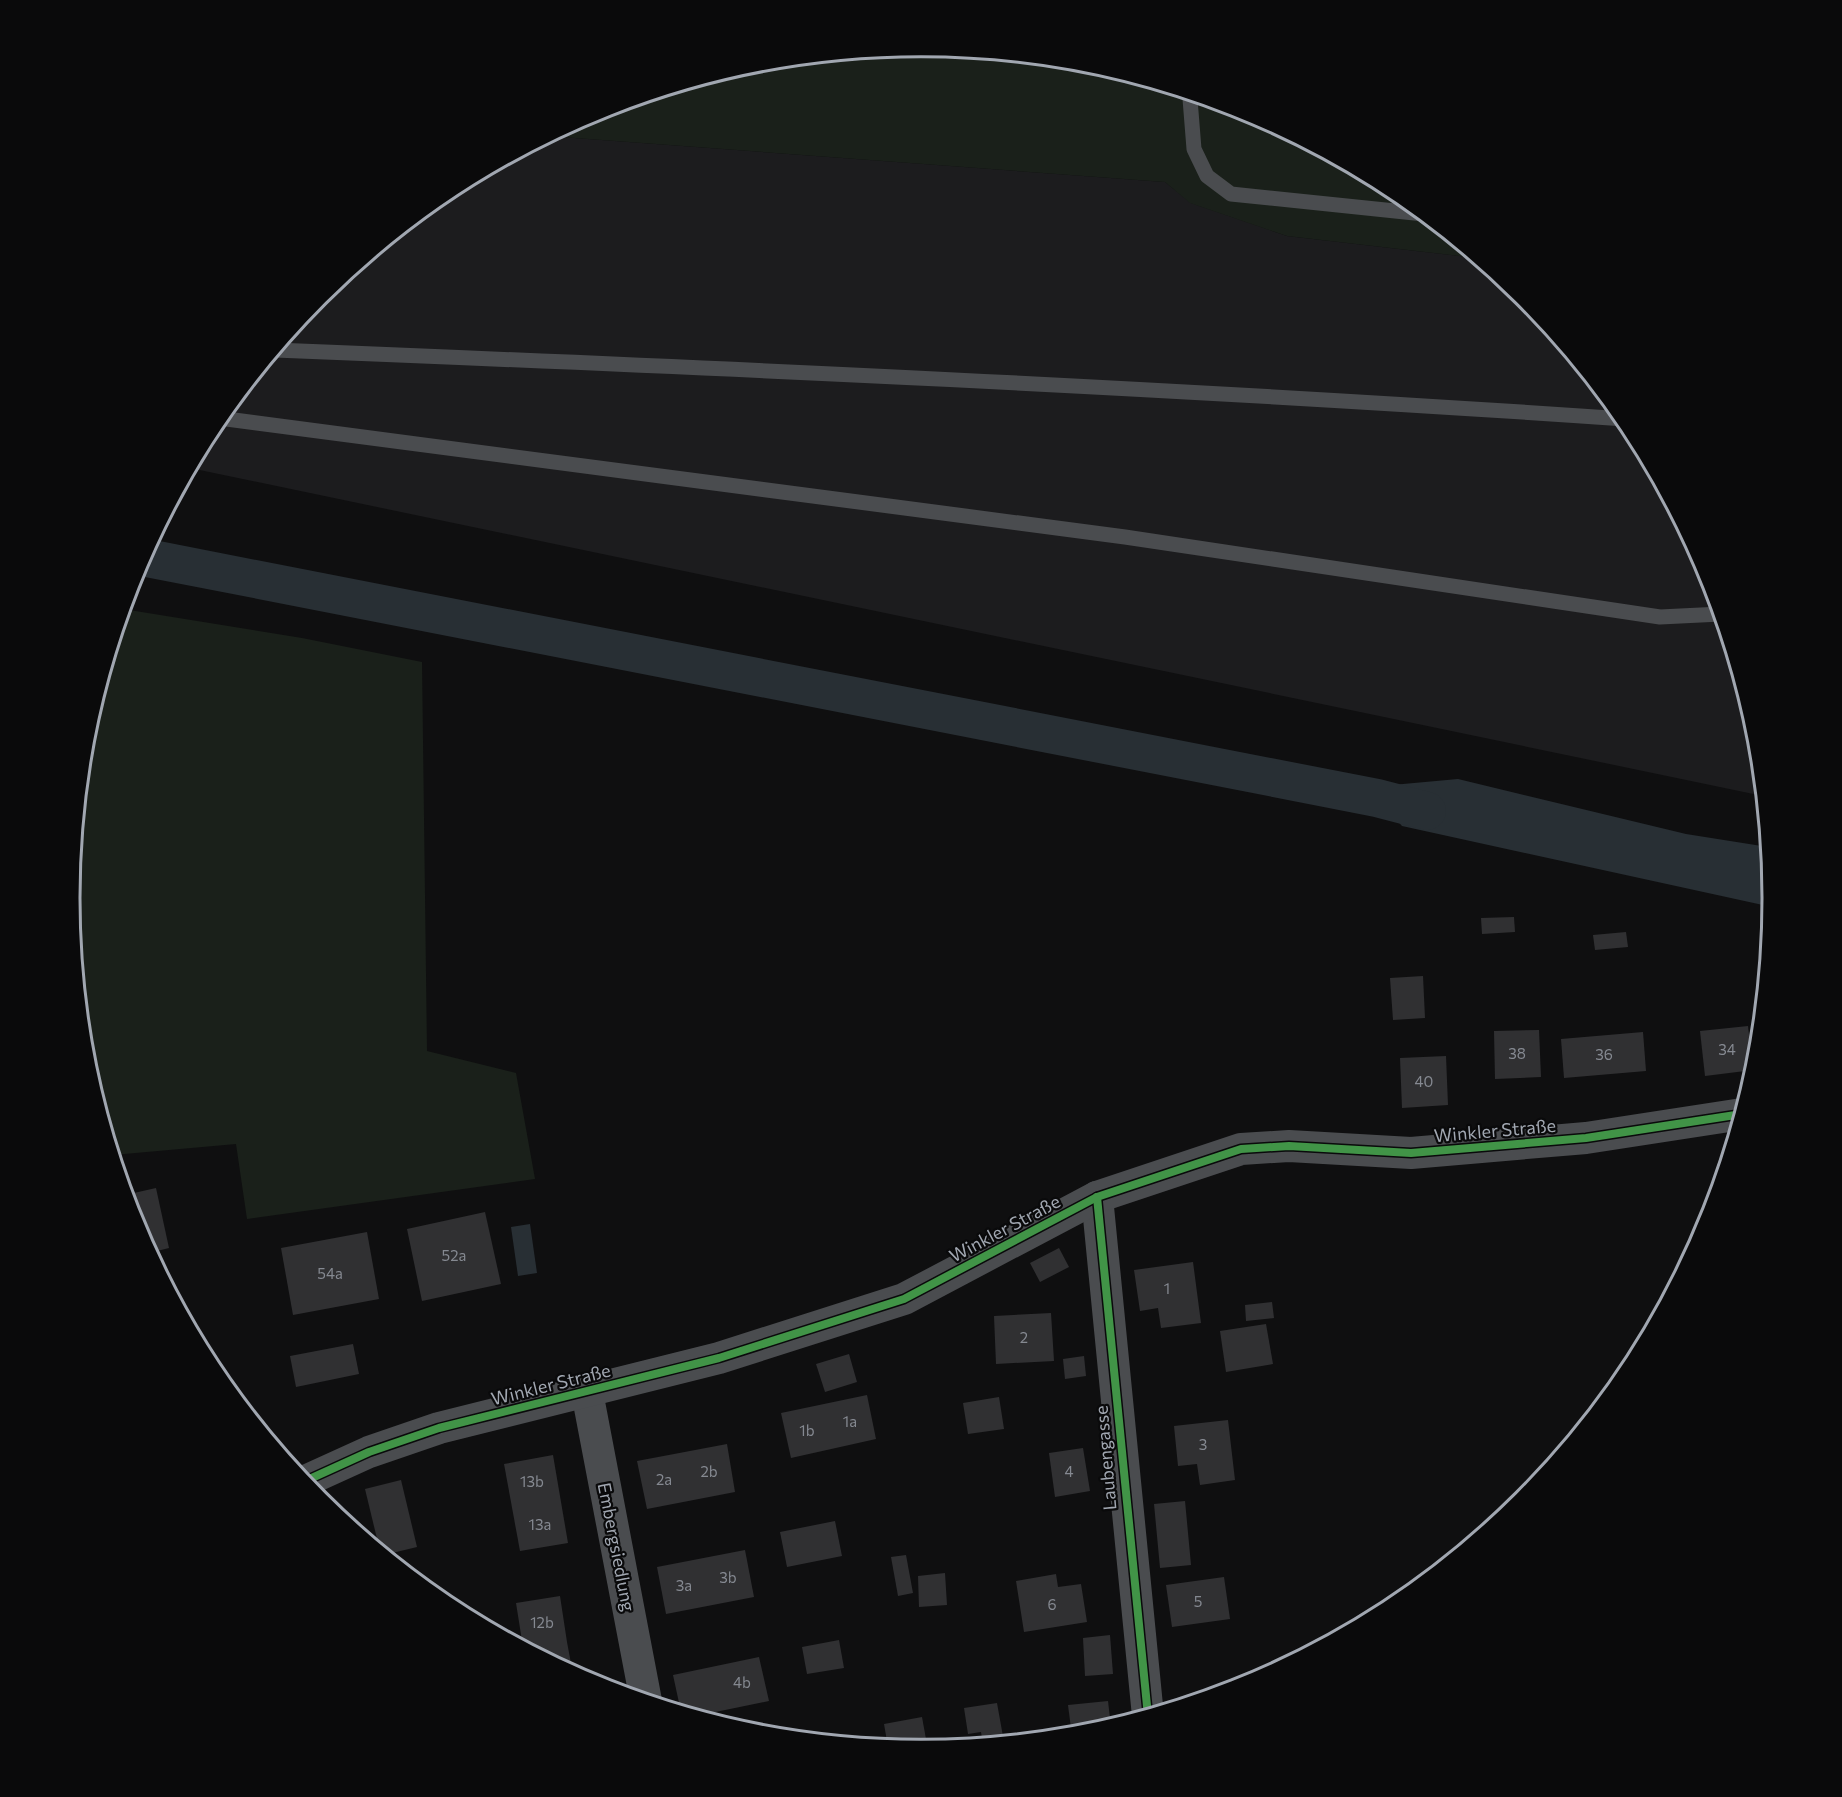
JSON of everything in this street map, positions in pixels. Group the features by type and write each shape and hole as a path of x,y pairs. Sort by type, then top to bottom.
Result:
{"street":[{"name":"Winkler Straße","path":"311,1478 369,1452 439,1428 719,1358 904,1299 1097,1197 1241,1149 1289,1146 1412,1153 1586,1138 1734,1115"},
{"name":"Laubengasse","path":"1097,1197 1147,1708"},
{"name":"Embergsiedlung","path":"587,1392 644,1693"}],"lane":[{"path":"1190,102 1194,149 1207,176 1231,194 1407,212"},
{"path":"283,350 818,372 1328,399 1612,418"},
{"path":"229,419 1125,537 1660,617 1713,614"}],"shaded area":[{"path":"921,57 1031,64 1085,73 1139,86 1243,121 1342,170 1389,199 1464,257 1287,236 1190,203 1165,182 564,137 599,121 703,86 757,73 811,64"},
{"path":"564,137 1165,182 1191,203 1287,236 1464,257 1516,303 1589,386 1621,431 1676,526 1718,628 1734,681 1746,734 1756,794 197,470 253,386 326,303 366,266 453,199 500,170"},
{"path":"131,610 302,638 422,662 427,1051 516,1073 535,1179 247,1219 236,1144 120,1154 96,1063 81,954 81,843 96,734 108,681"},
{"path":"1458,779 1686,834 1761,846 1762,905 1402,826 1377,798 1392,785"},
{"path":"530,1224 537,1273 518,1276 511,1227"}],"building":[{"path":"1514,917 1515,932 1482,934 1481,918"},
{"path":"1626,932 1628,947 1595,950 1593,935"},
{"path":"1423,976 1425,1018 1393,1020 1390,978"},
{"path":"1748,1026 1750,1041 1744,1071 1705,1076 1700,1031"},
{"path":"1539,1030 1541,1077 1495,1079 1494,1031"},
{"path":"1643,1032 1646,1071 1564,1078 1561,1039"},
{"path":"1446,1056 1448,1105 1402,1108 1400,1058"},
{"path":"156,1188 169,1248 157,1251 133,1193"},
{"path":"485,1212 501,1284 422,1301 407,1229"},
{"path":"367,1232 379,1299 293,1315 281,1248"},
{"path":"1059,1248 1069,1267 1040,1282 1030,1263"},
{"path":"1193,1262 1201,1323 1161,1328 1158,1308 1140,1311 1134,1270"},
{"path":"1272,1302 1274,1318 1246,1321 1245,1305"},
{"path":"1051,1313 1054,1361 996,1364 994,1316"},
{"path":"1266,1324 1273,1364 1226,1372 1220,1331"},
{"path":"353,1344 359,1374 296,1387 290,1356"},
{"path":"849,1354 857,1382 825,1392 816,1364"},
{"path":"1084,1356 1086,1376 1065,1379 1063,1359"},
{"path":"867,1395 876,1439 791,1458 781,1413"},
{"path":"999,1397 1004,1429 968,1434 963,1403"},
{"path":"1228,1420 1235,1480 1200,1485 1197,1464 1178,1466 1174,1426"},
{"path":"727,1444 735,1492 647,1509 637,1461"},
{"path":"1083,1448 1090,1491 1055,1497 1049,1453"},
{"path":"553,1455 568,1543 520,1551 504,1464"},
{"path":"401,1480 417,1547 393,1553 377,1540 365,1489"},
{"path":"1185,1501 1191,1565 1160,1568 1154,1504"},
{"path":"835,1521 842,1556 787,1567 780,1532"},
{"path":"745,1550 754,1597 666,1614 657,1567"},
{"path":"906,1555 913,1593 898,1596 891,1557"},
{"path":"945,1573 947,1605 919,1607 918,1576"},
{"path":"1056,1574 1058,1587 1081,1584 1087,1622 1024,1632 1016,1581"},
{"path":"1224,1577 1230,1619 1172,1627 1166,1585"},
{"path":"560,1596 571,1663 522,1638 516,1603"},
{"path":"1110,1635 1113,1674 1085,1676 1083,1638"},
{"path":"839,1640 844,1668 807,1674 802,1647"},
{"path":"759,1657 769,1701 711,1713 703,1711 679,1704 673,1675"},
{"path":"1108,1701 1110,1718 1071,1726 1068,1705"},
{"path":"997,1703 1003,1736 982,1737 981,1732 968,1734 964,1708"},
{"path":"922,1717 926,1739 887,1739 884,1724"}],"waterway":[{"path":"152,559 1377,798 1427,811"}],"cycle path":[{"path":"311,1478 369,1452 439,1428 719,1358 904,1299 1097,1197 1241,1149 1289,1146 1411,1153 1586,1138 1734,1115"},
{"path":"1097,1197 1147,1708"}]}
